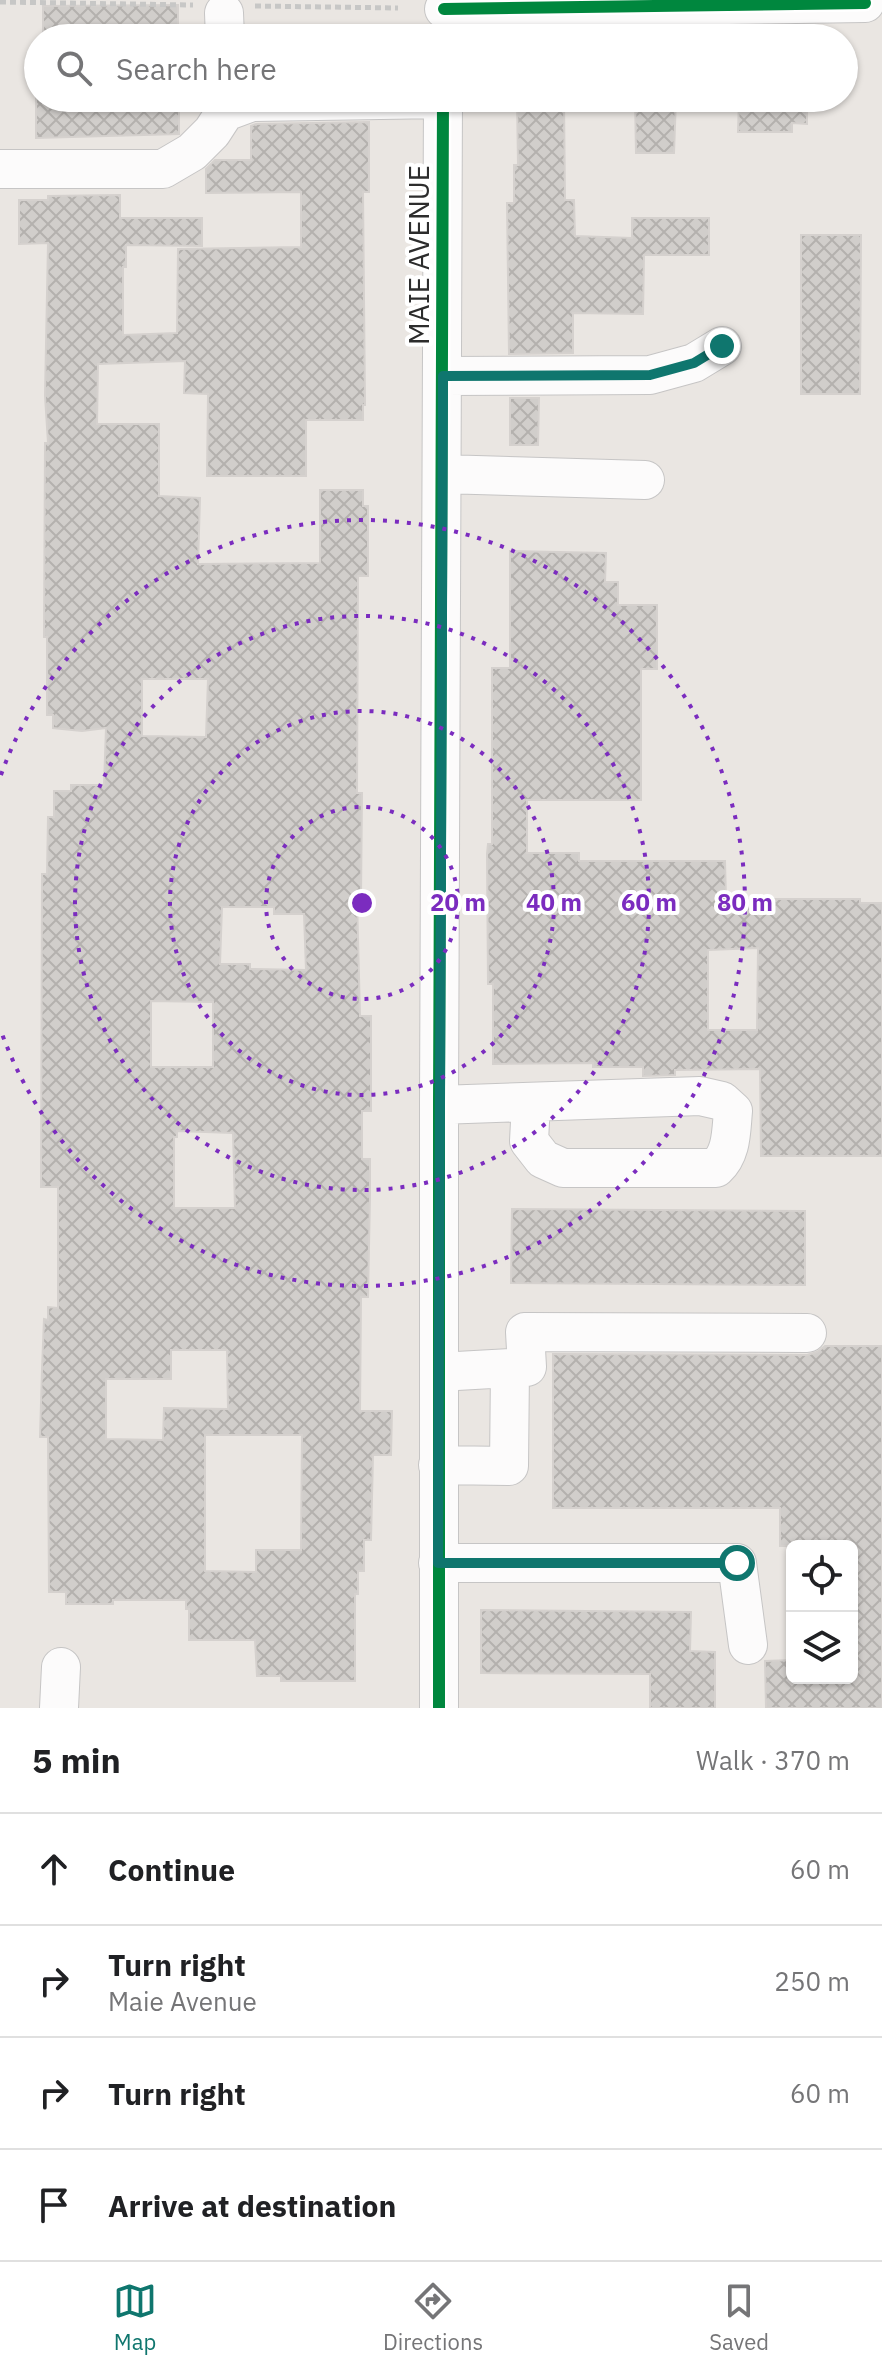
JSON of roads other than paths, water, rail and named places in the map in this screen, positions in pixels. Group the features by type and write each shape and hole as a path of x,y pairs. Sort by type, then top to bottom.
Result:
{"street":[{"path":"444,16 865,3"},
{"path":"0,169 163,169 192,152 212,132 222,112"},
{"name":"MAIE AVENUE","path":"439,1708 443,112"},
{"path":"443,376 650,375 694,363 722,346"},
{"path":"442,474 645,480"},
{"path":"439,1105 700,1096 722,1101 733,1111 730,1142 724,1160 716,1168 563,1168 543,1159 529,1141 531,1103"},
{"path":"439,1372 527,1367 525,1332 807,1333"},
{"path":"438,1465 509,1466 510,1368"},
{"path":"438,1563 737,1563 748,1645"},
{"path":"59,1708 61,1667"}]}
